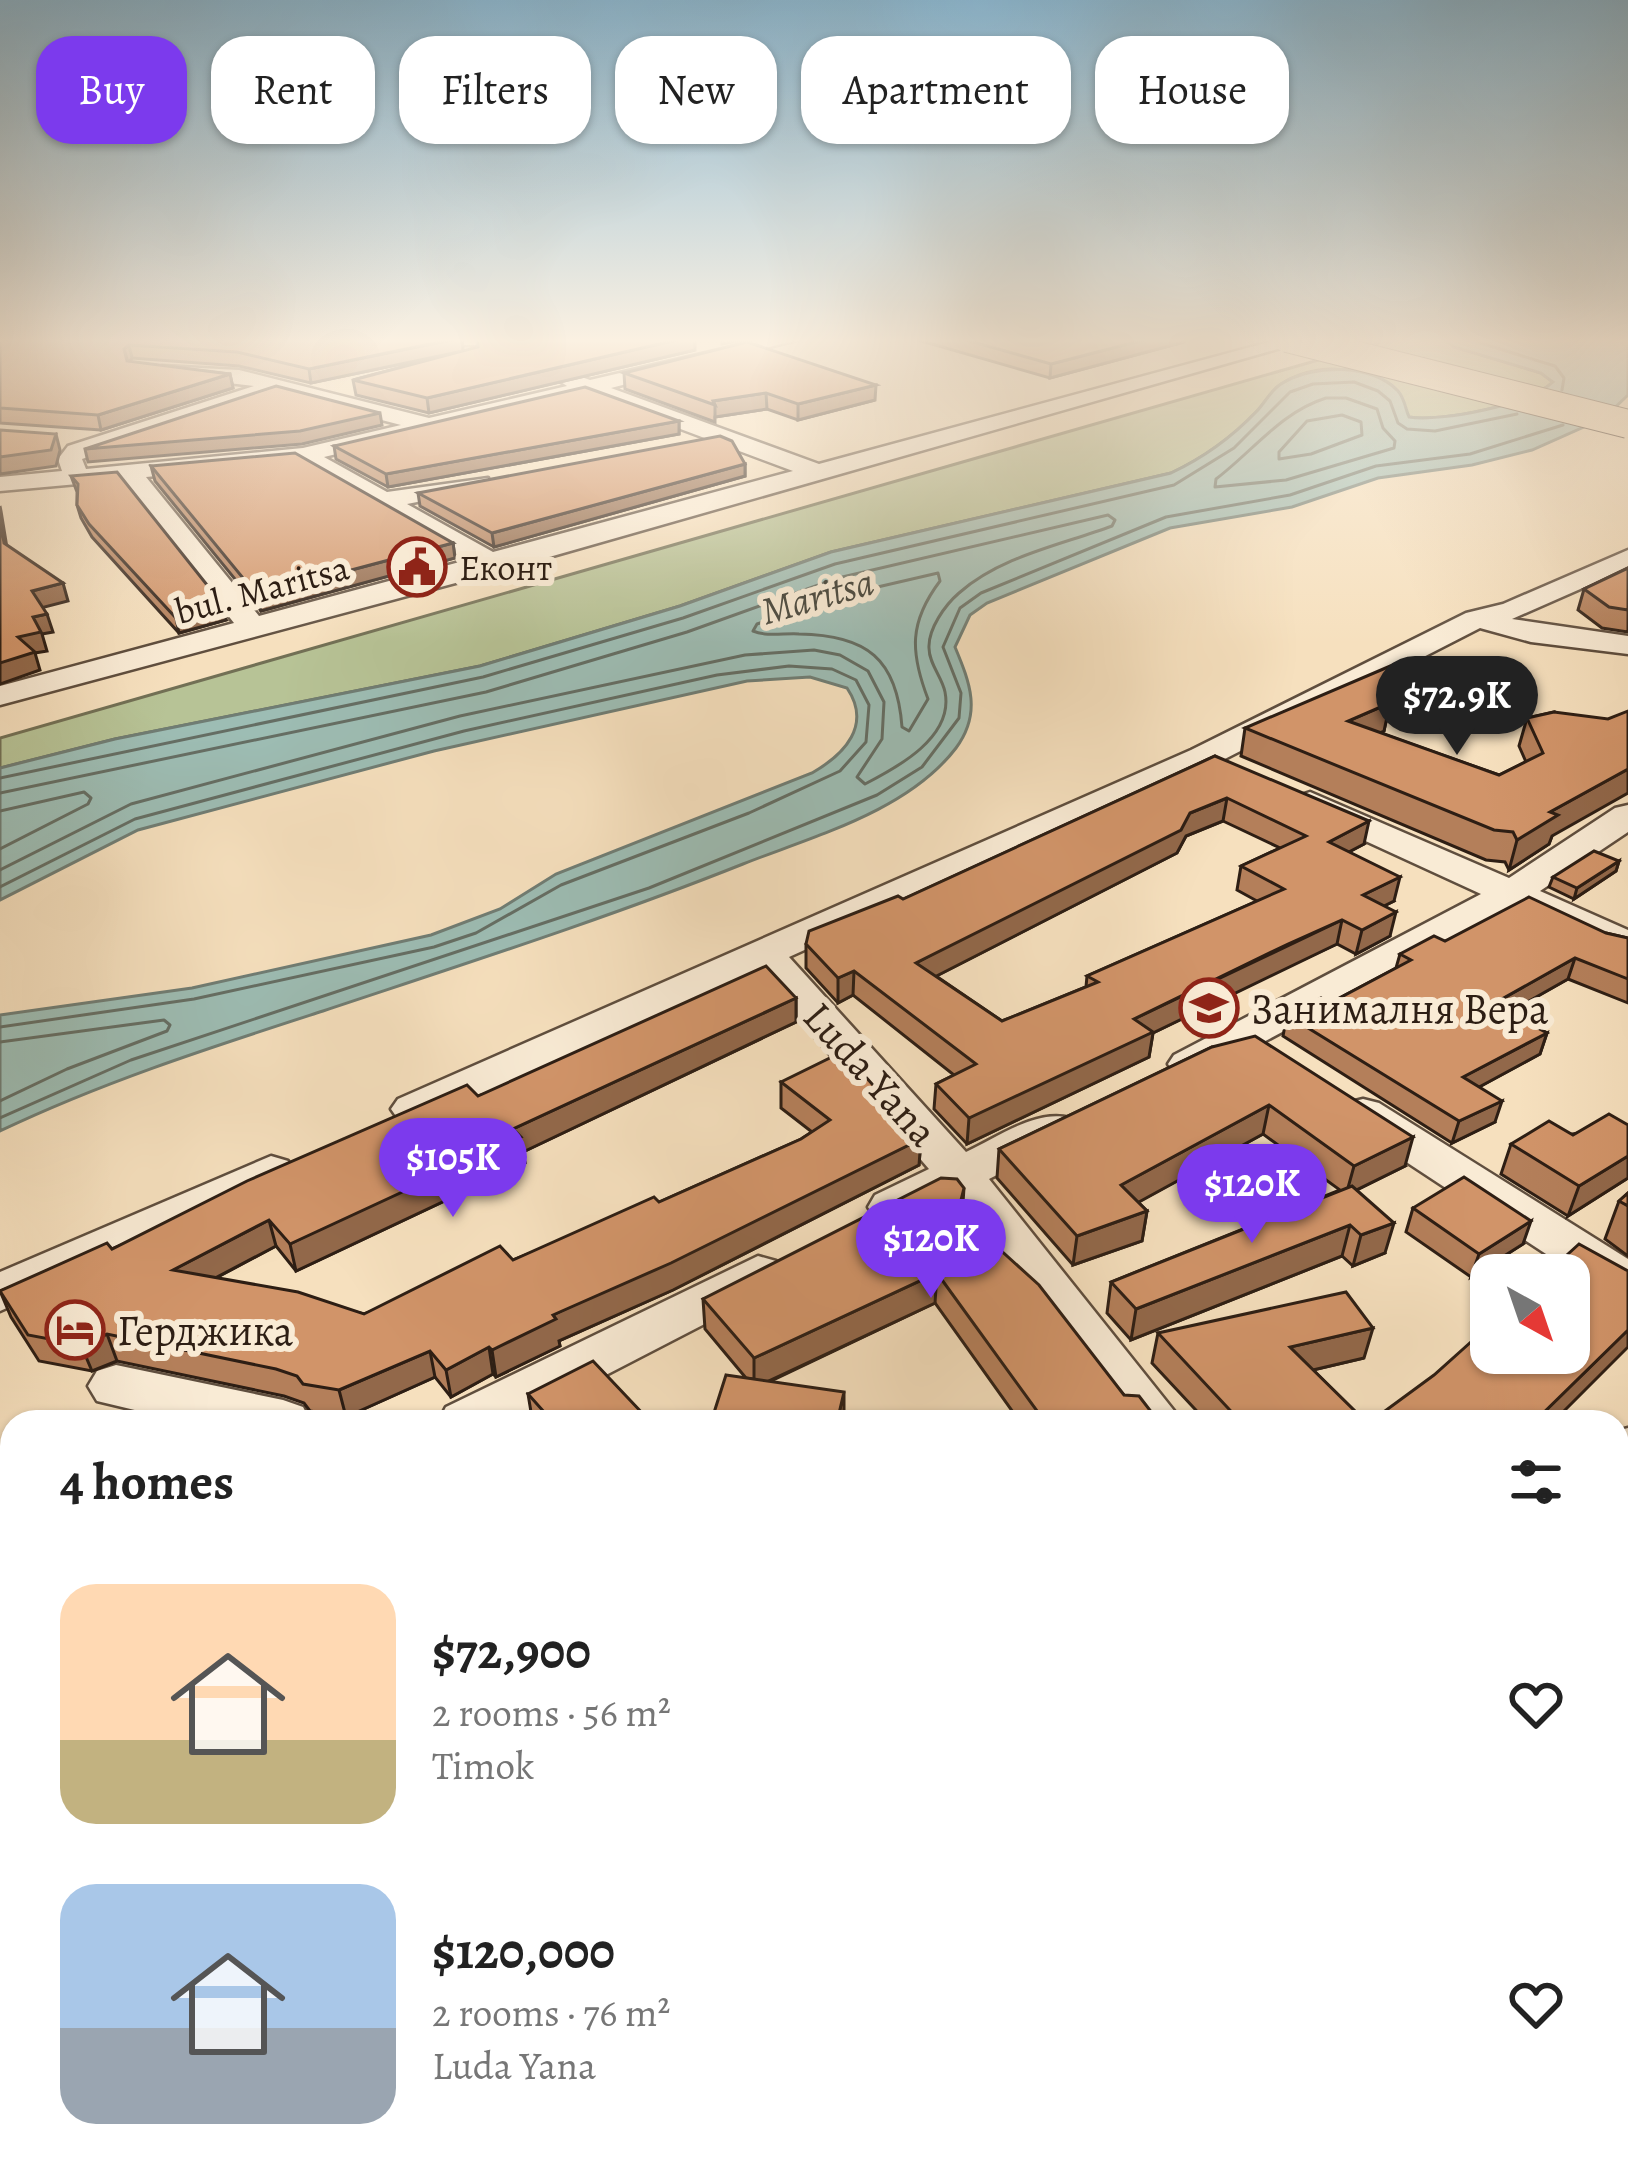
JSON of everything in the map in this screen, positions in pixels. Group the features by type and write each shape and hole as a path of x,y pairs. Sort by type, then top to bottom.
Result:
{"street":[{"path":"82,440 98,441"},
{"path":"76,476 70,459 76,451 102,440"},
{"path":"0,484 303,455 363,440"},
{"path":"678,446 729,440 837,452 934,440"},
{"path":"729,440 820,473"},
{"path":"729,440 757,458 763,473 746,494"},
{"name":"bul. Maritsa","path":"0,696 946,440"},
{"path":"303,455 494,564"},
{"path":"128,471 254,629"},
{"path":"381,501 495,480"},
{"path":"1476,619 1490,602 1628,542"},
{"path":"371,1128 1203,757 1476,619 1539,598 1628,558"},
{"path":"1539,598 1546,614 1559,624 1621,644"},
{"path":"1476,619 1531,633 1621,644"},
{"path":"1203,757 1244,775"},
{"path":"1286,793 1628,945"},
{"path":"856,1225 1246,1038 1515,891 1628,816"},
{"name":"Luda Yana","path":"764,953 959,1173 1146,1410"},
{"path":"1246,1038 1287,1064"},
{"path":"1327,1089 1628,1283"},
{"path":"0,1293 305,1157"},
{"path":"490,1410 795,1256"},
{"path":"116,1386 227,1410"}],"green space":[{"path":"1040,440 1225,440 1171,473 831,552 680,606 480,666 115,739 0,768 0,738"}],"water":[{"name":"Maritsa","path":"1225,440 1555,440 1472,465 1378,478 1292,507 1170,528 987,603 970,615 955,647 971,698 964,735 936,770 886,805 829,832 639,904 159,1066 0,1131 0,1015 192,988 431,935 500,909 556,874 812,773 844,748 857,714 847,688 810,677 747,681 434,751 138,830 0,900 0,768 115,739 480,666 680,606 831,552 1171,473"}],"building":[{"path":"0,440 54,440 51,450 0,457"},
{"path":"113,440 196,440 85,449"},
{"path":"361,440 575,440 386,474 334,446"},
{"path":"700,440 732,441 745,464 492,533 418,493"},
{"path":"295,453 453,543 257,595 151,466"},
{"path":"117,472 223,605 176,618 89,524 77,505 78,484 71,476"},
{"path":"0,518 4,543 63,583 32,591 47,614 33,617 41,632 18,637 35,652 0,663"},
{"path":"1628,568 1628,610 1609,607 1584,589"},
{"path":"1395,664 1390,703 1348,721 1499,775 1543,753 1527,718 1554,712 1608,719 1628,711 1628,769 1550,812 1558,815 1517,840 1513,832 1494,830 1245,728"},
{"path":"1215,756 1369,821 1329,842 1400,877 1363,895 1396,912 1362,930 1342,920 1288,944 1134,1019 1153,1032 969,1118 936,1084 976,1064 854,971 838,978 806,944 809,931 898,896 903,899","holes":["1227,798 1306,836 1241,866 1284,889 1087,976 1098,982 1002,1021 916,963 1181,830 1190,813"]},
{"path":"1594,851 1619,861 1577,888 1553,877"},
{"path":"1529,897 1606,933 1628,938 1628,979 1575,958 1493,1004 1547,1033 1463,1077 1502,1101 1459,1121 1287,1015 1321,998 1330,1003 1411,960 1400,954 1434,936 1445,941"},
{"path":"766,966 796,998 513,1129 521,1137 290,1244 269,1220 173,1270 298,1292 364,1314 500,1246 513,1260 801,1139 830,1120 781,1082 836,1055 865,1076 921,1139 446,1370 430,1351 339,1390 303,1384 297,1376 276,1369 107,1334 81,1345 28,1335 0,1291 107,1243 112,1249 247,1181 467,1085 478,1096"},
{"path":"1255,1036 1413,1137 1354,1166 1269,1105 1121,1185 1147,1211 1077,1236 999,1149 1212,1047"},
{"path":"1609,1114 1628,1125 1628,1156 1579,1186 1511,1144 1549,1121 1573,1135"},
{"path":"1464,1177 1531,1221 1479,1254 1413,1208"},
{"path":"941,1178 957,1179 964,1188 960,1204 953,1207 1039,1285 1124,1395 1139,1396 1150,1410 1036,1410 937,1273 754,1358 703,1299"},
{"path":"1352,1186 1394,1223 1361,1235 1350,1225 1136,1309 1111,1282"},
{"path":"1579,1244 1628,1271 1628,1330 1590,1367 1590,1254 1568,1254"},
{"path":"1346,1292 1373,1328 1290,1347 1354,1410 1230,1410 1158,1333"},
{"path":"1470,1343 1470,1374 1583,1374 1546,1410 1386,1410"},
{"path":"593,1361 639,1410 542,1410 528,1394"},
{"path":"726,1375 844,1392 840,1410 715,1410"}],"place":[{"name":"Еконт","path":"417,567"},
{"name":"Занималня Вера","path":"1209,1008"},
{"name":"Герджика","path":"75,1330"}]}
